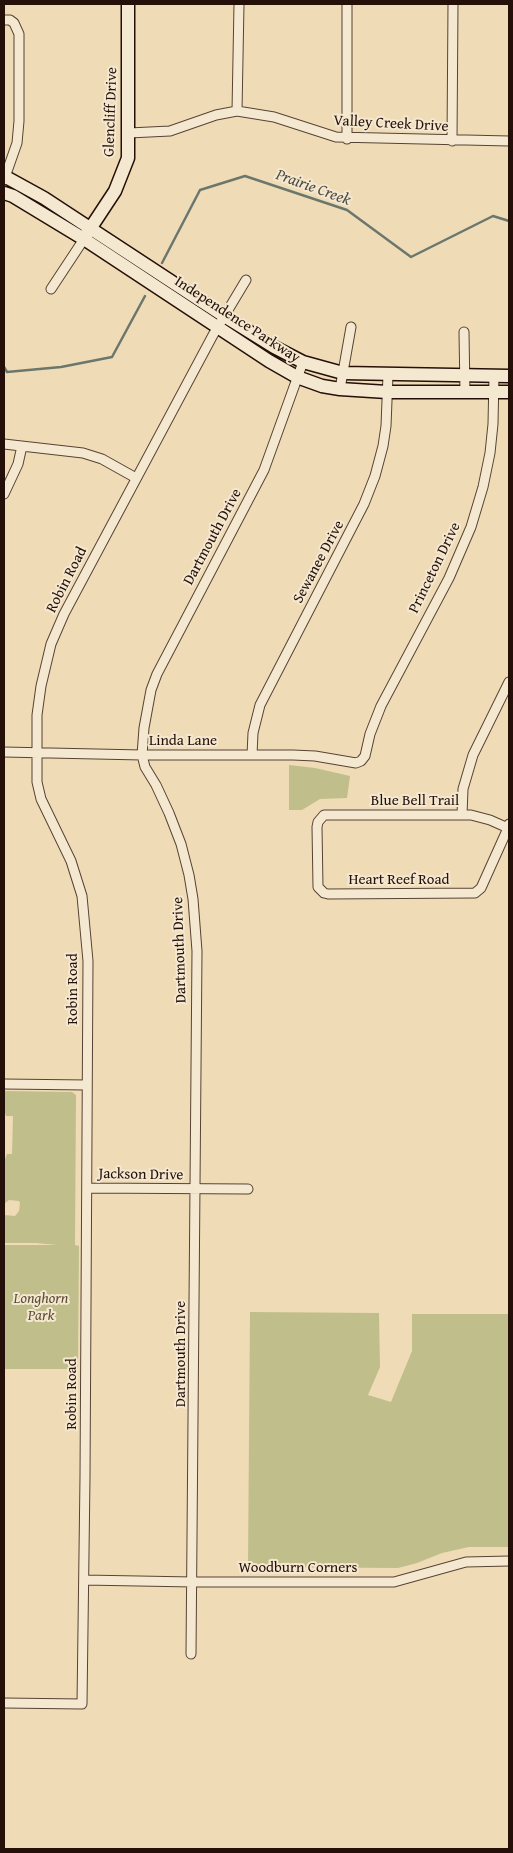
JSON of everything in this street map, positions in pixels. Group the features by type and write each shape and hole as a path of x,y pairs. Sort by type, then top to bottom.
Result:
{"main road":[{"name":"Glencliff Drive","path":"87,234 115,191 128,158 128,4"},
{"name":"Independence Parkway","path":"4,178 38,194 87,234"},
{"name":"Independence Parkway","path":"4,192 87,234 221,321 269,361 297,377 322,386 340,389 387,392 509,392"},
{"name":"Independence Parkway","path":"221,321 302,362 343,373 509,376"}],"street":[{"path":"237,111 239,4"},
{"path":"347,4 347,139"},
{"path":"452,141 453,4"},
{"path":"4,20 10,20 14,23 19,34 19,132 18,143 4,178"},
{"name":"Valley Creek Drive","path":"129,133 170,131 216,114 237,111 274,117 336,138 509,141"},
{"path":"51,289 87,234"},
{"name":"Robin Road","path":"4,1703 82,1704 88,961 82,896 71,861 41,799 37,782 37,715 41,686 51,644 64,614 221,321 246,280"},
{"path":"340,389 351,327"},
{"path":"464,332 465,393"},
{"name":"Dartmouth Drive","path":"191,1654 197,951 193,899 181,844 162,799 145,766 142,755 147,706 157,674 264,470 302,362"},
{"name":"Sewanee Drive","path":"252,755 253,732 260,705 364,504 373,483 383,446 386,426 388,375"},
{"name":"Princeton Drive","path":"361,761 365,756 373,726 381,706 448,578 471,527 487,469 493,424 494,376"},
{"path":"4,444 83,453 102,459 136,478"},
{"path":"4,494 18,464 22,446"},
{"path":"462,815 463,789 473,755 509,682"},
{"name":"Linda Lane","path":"4,752 142,755 293,755 315,756 356,763 361,761"},
{"name":"Blue Bell Trail","path":"321,890 317,882 317,827 320,818 329,814 462,815 490,820 508,826"},
{"name":"Heart Reef Road","path":"321,890 328,894 471,894 478,892 508,826"},
{"path":"4,1084 87,1085"},
{"name":"Jackson Drive","path":"87,1188 248,1189"},
{"name":"Woodburn Corners","path":"84,1580 394,1582 466,1562 509,1561"}],"green space":[{"path":"289,765 315,768 350,776 347,798 320,799 302,810 289,810"},
{"name":"Longhorn Park","path":"4,1091 72,1092 76,1095 75,1245 79,1246 78,1369 4,1369 4,1245 57,1245 4,1243 4,1215 15,1216 19,1211 20,1203 19,1201 9,1200 4,1204 4,1162 7,1154 12,1154 13,1116 6,1116 4,1110"},
{"path":"250,1312 379,1313 380,1367 368,1395 391,1402 412,1351 412,1314 509,1314 509,1547 469,1547 442,1553 398,1568 248,1567"}],"waterway":[{"name":"Prairie Creek","path":"162,263 200,190 245,176 347,210 411,257 493,216 509,221"},
{"name":"Prairie Creek","path":"4,367 7,372 61,367 112,357 145,296"}]}
